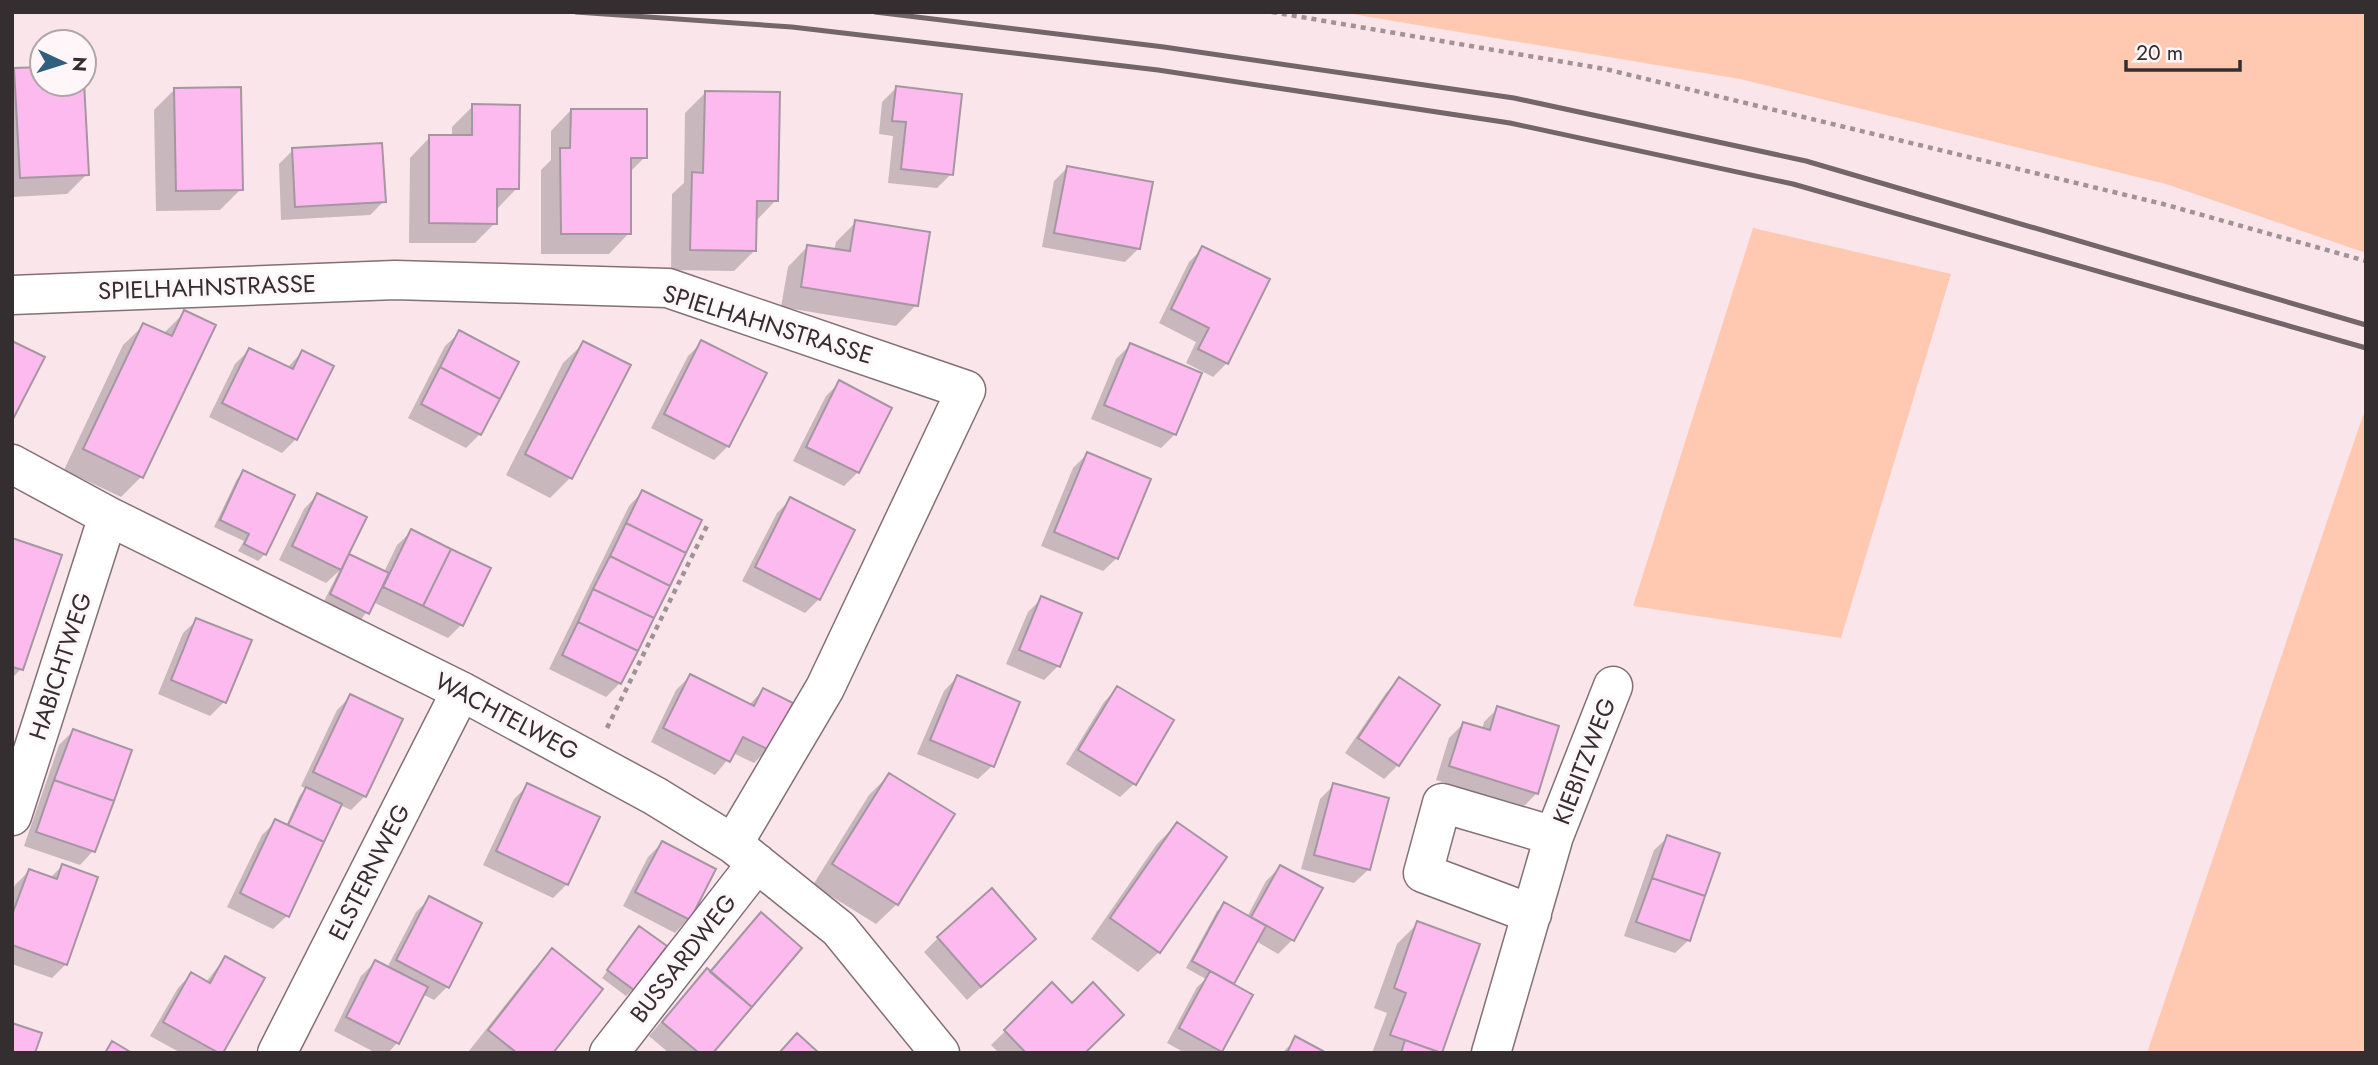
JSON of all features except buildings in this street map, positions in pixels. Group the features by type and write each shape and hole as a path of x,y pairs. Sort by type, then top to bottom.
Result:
{"street":[{"name":"SPIELHAHNSTRASSE","path":"12,295 395,280 667,288 966,390 745,853"},
{"name":"WACHTELWEG","path":"12,464 108,516 461,691 591,761 745,853 839,929 940,1053"},
{"name":"HABICHTWEG","path":"12,816 108,516"},
{"name":"KIEBITZWEG","path":"1491,1053 1554,836 1613,686"},
{"name":"ELSTERNWEG","path":"277,1053 461,691"},
{"name":"KIEBITZWEG","path":"1532,914 1423,873 1442,803 1554,836"},
{"name":"BUSSARDWEG","path":"609,1053 745,853"}],"path":[{"path":"1272,12 1605,69 2162,204 2366,261"},
{"path":"591,761 709,522"}],"shaded area":[{"path":"1340,12 2366,12 2366,253 2166,184 1740,79"},
{"path":"1753,228 1951,274 1841,638 1633,606"},
{"path":"2366,408 2366,1053 2147,1053 2359,427"}],"railway":[{"path":"576,12 792,27 1158,70 1510,123 1793,184 2366,348"},
{"path":"875,12 1164,47 1514,98 1806,161 2366,325"}]}
